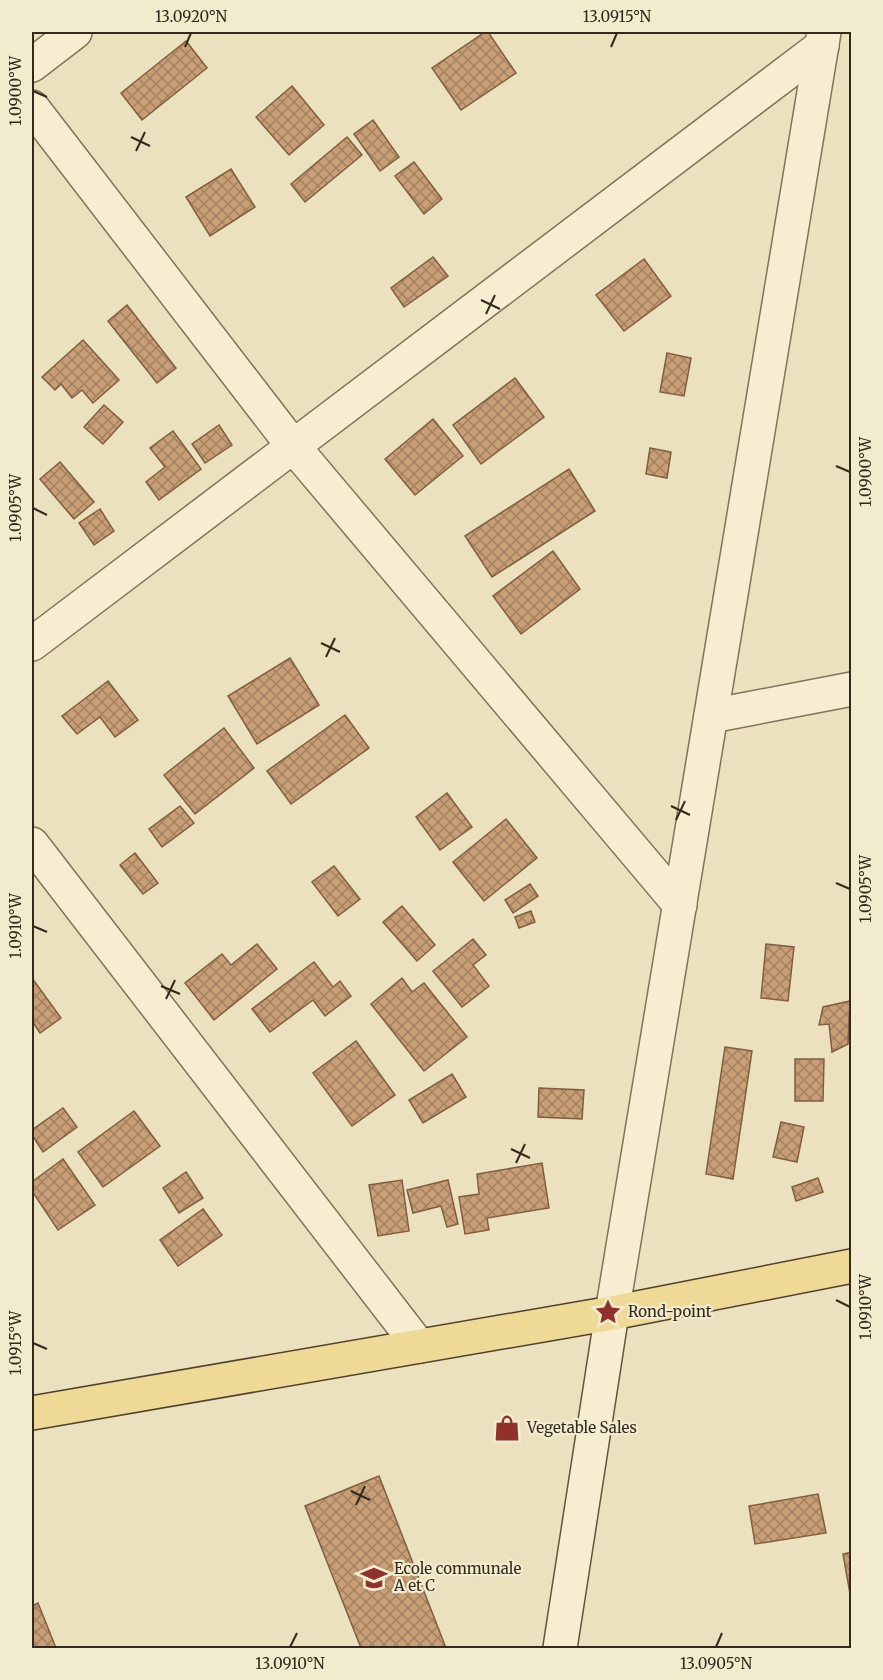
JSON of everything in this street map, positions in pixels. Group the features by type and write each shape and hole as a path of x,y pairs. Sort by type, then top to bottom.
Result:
{"main road":[{"path":"32,1413 612,1313 852,1266"}],"street":[{"path":"32,65 75,32"},
{"path":"32,644 823,39"},
{"path":"560,1648 612,1313 823,39"},
{"path":"32,107 293,446 680,905"},
{"path":"711,716 852,689"},
{"path":"32,844 419,1346"}],"building":[{"path":"488,32 516,73 461,110 432,68"},
{"path":"186,41 207,68 142,120 121,93"},
{"path":"292,86 324,125 289,155 256,117"},
{"path":"373,120 399,157 380,171 354,134"},
{"path":"347,137 362,155 305,202 291,184"},
{"path":"414,162 442,199 424,214 395,176"},
{"path":"231,169 255,207 210,236 186,197"},
{"path":"433,257 448,276 404,307 391,288"},
{"path":"644,259 671,296 624,331 596,295"},
{"path":"127,305 176,368 157,383 108,321"},
{"path":"83,340 119,380 93,403 82,390 72,398 61,384 55,390 42,377"},
{"path":"667,353 691,358 684,396 660,392"},
{"path":"515,378 544,417 481,464 453,425"},
{"path":"104,405 123,422 103,444 84,427"},
{"path":"433,419 463,456 415,495 385,459"},
{"path":"219,425 232,445 205,463 192,444"},
{"path":"173,431 201,469 159,500 146,482 165,467 150,448"},
{"path":"650,448 671,452 667,478 646,474"},
{"path":"60,462 94,502 74,519 40,479"},
{"path":"569,469 595,511 492,577 465,536"},
{"path":"100,509 114,531 94,545 79,523"},
{"path":"553,551 580,589 521,634 493,596"},
{"path":"290,658 319,705 257,744 228,696"},
{"path":"108,681 138,720 115,737 100,717 77,734 62,716"},
{"path":"345,715 369,748 291,804 267,771"},
{"path":"224,728 254,768 195,814 164,775"},
{"path":"447,793 472,827 440,850 416,817"},
{"path":"180,806 194,823 162,847 149,829"},
{"path":"506,819 537,858 484,901 453,862"},
{"path":"135,853 158,883 143,894 120,865"},
{"path":"334,866 360,899 338,916 312,882"},
{"path":"530,884 538,896 513,913 505,900"},
{"path":"402,906 435,945 417,961 383,922"},
{"path":"531,911 535,922 519,928 515,917"},
{"path":"473,939 486,955 473,965 489,986 462,1007 433,971"},
{"path":"257,944 277,969 214,1020 185,983 222,954 231,965"},
{"path":"766,944 794,947 788,1001 761,998"},
{"path":"314,962 333,987 340,981 351,996 325,1016 313,1000 270,1032 252,1009"},
{"path":"32,978 61,1018 40,1033 32,1021"},
{"path":"402,978 412,992 424,983 467,1037 424,1071 371,1004"},
{"path":"850,1001 848,1044 832,1052 829,1024 819,1025 823,1007"},
{"path":"356,1041 395,1095 352,1126 313,1073"},
{"path":"725,1047 752,1051 733,1179 706,1174"},
{"path":"795,1059 824,1059 823,1101 795,1101"},
{"path":"452,1074 466,1097 423,1123 409,1100"},
{"path":"539,1088 584,1090 582,1119 538,1117"},
{"path":"63,1108 77,1127 43,1152 32,1135 32,1130"},
{"path":"134,1111 160,1146 103,1187 78,1152"},
{"path":"781,1122 804,1127 797,1162 773,1157"},
{"path":"63,1159 95,1205 58,1230 32,1191 32,1182"},
{"path":"542,1163 549,1208 487,1218 489,1230 465,1234 459,1197 479,1194 477,1174"},
{"path":"186,1172 203,1198 179,1213 163,1188"},
{"path":"818,1178 823,1192 796,1201 792,1187"},
{"path":"402,1180 409,1231 378,1236 369,1185"},
{"path":"448,1180 458,1224 447,1227 441,1206 413,1213 407,1190"},
{"path":"203,1209 222,1235 178,1266 160,1240"},
{"path":"379,1476 446,1648 361,1648 305,1506"},
{"path":"818,1494 826,1533 755,1544 749,1506"},
{"path":"852,1552 852,1605 843,1554"},
{"path":"38,1603 56,1648 32,1648 32,1606"}],"place":[{"name":"Rond-point","path":"608,1312"},
{"name":"Vegetable Sales","path":"507,1428"},
{"name":"Ecole communale A et C","path":"374,1578"}]}
